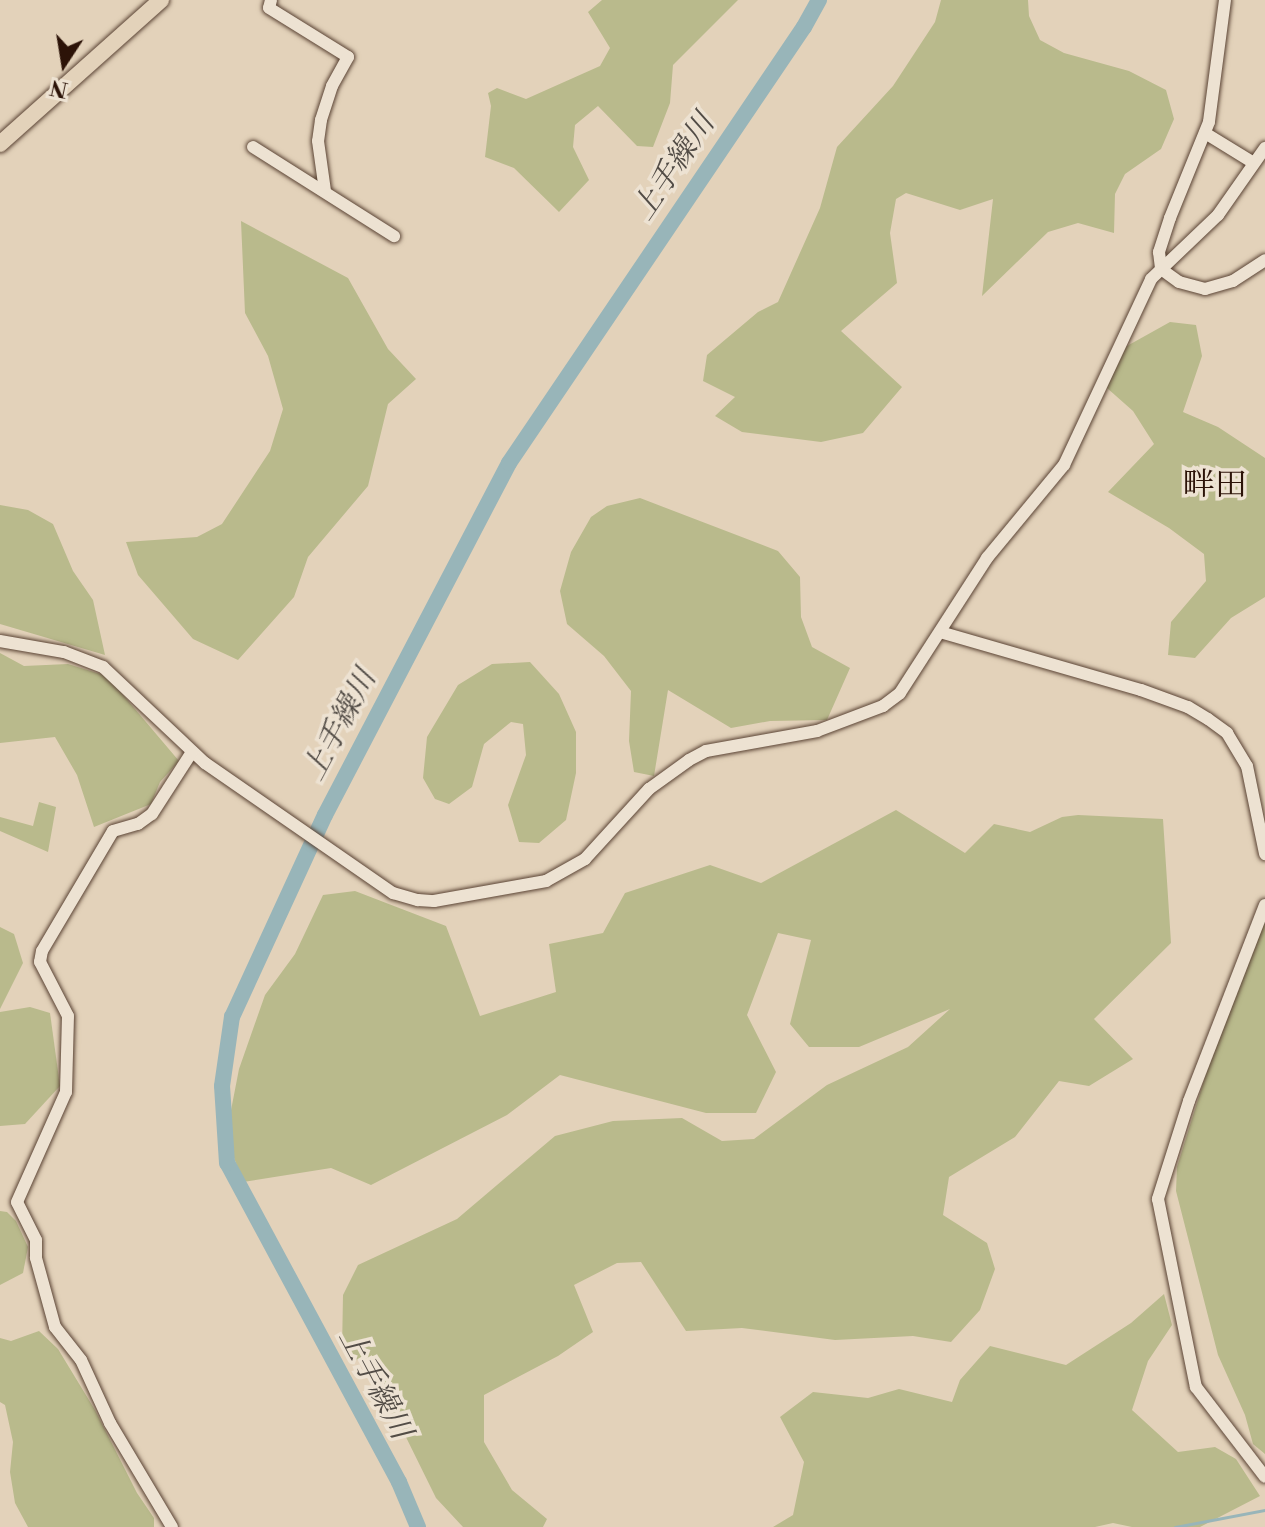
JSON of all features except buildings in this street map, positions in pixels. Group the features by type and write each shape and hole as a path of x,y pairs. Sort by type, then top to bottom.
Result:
{"main road":[{"path":"0,144 161,0"}],"street":[{"path":"271,0 269,8 348,57 332,86 321,120 318,141 325,191"},
{"path":"1225,0 1212,109 1159,252 1161,269 1179,282 1205,289 1233,281 1265,260"},
{"path":"1205,133 1254,163"},
{"path":"253,147 394,236"},
{"path":"0,641 64,652 103,667 192,752 306,836 393,893 418,900 465,897 546,881 585,859 649,789 697,755 817,731 892,700 987,558 1064,465 1143,294 1161,269 1218,215 1265,148"},
{"path":"940,632 1141,690 1188,707 1208,719 1232,740 1247,766 1265,854"},
{"path":"172,1527 110,1423 81,1360 55,1327 36,1258 36,1240 17,1202 66,1092 68,1016 40,962 42,951 113,831 138,824 152,814 192,752"},
{"path":"1265,905 1189,1101 1158,1199 1196,1387 1265,1477"}],"green space":[{"path":"602,0 738,0 673,65 670,103 653,147 637,146 598,106 575,125 573,147 589,180 559,212 514,168 485,157 491,106 488,93 497,88 526,99 600,66 610,48 588,12"},
{"path":"941,0 1028,0 1029,16 1040,40 1064,53 1129,71 1166,90 1174,119 1161,149 1125,174 1115,194 1114,233 1078,223 1048,232 982,296 993,199 960,210 906,193 896,199 890,233 897,283 841,331 902,387 863,433 821,442 742,432 715,416 735,397 703,381 707,355 758,312 778,302 820,208 837,147 893,86 935,22"},
{"path":"241,221 348,278 388,349 416,379 388,404 368,486 308,557 294,597 238,660 193,639 138,575 126,542 197,537 222,524 270,451 283,409 268,356 245,313"},
{"path":"1170,322 1196,325 1202,356 1183,412 1218,427 1265,458 1265,597 1231,618 1195,658 1168,655 1171,622 1206,581 1204,554 1169,528 1108,492 1154,444 1133,411 1107,388 1111,361 1118,351"},
{"path":"640,498 778,551 800,577 801,617 812,647 850,668 827,720 770,721 731,728 668,690 654,776 634,772 629,741 631,691 604,656 567,624 560,591 571,552 591,517 607,506"},
{"path":"0,505 28,510 53,524 73,571 93,600 105,655 0,624"},
{"path":"0,653 24,666 68,664 107,676 179,761 160,782 151,804 94,827 77,775 55,737 0,743"},
{"path":"530,662 559,694 576,732 576,773 566,820 539,843 519,842 508,805 526,755 523,724 511,722 484,744 472,787 449,804 435,799 423,778 427,737 458,685 492,664"},
{"path":"39,802 56,807 48,852 0,831 0,817 33,826"},
{"path":"896,810 965,853 994,824 1030,832 1062,817 1078,815 1163,819 1171,943 1094,1019 1133,1059 1089,1086 1059,1081 1015,1137 949,1177 943,1215 987,1243 995,1269 980,1310 951,1342 913,1336 835,1340 742,1328 686,1331 641,1262 617,1263 574,1285 593,1332 558,1356 484,1395 484,1442 512,1490 547,1519 543,1527 463,1527 436,1498 400,1425 359,1361 342,1350 343,1295 358,1265 457,1219 555,1136 613,1121 682,1118 722,1141 754,1139 827,1085 908,1047 950,1009 859,1047 809,1047 790,1024 811,940 778,933 747,1015 776,1072 756,1113 706,1113 560,1075 507,1115 371,1185 331,1168 243,1182 226,1136 239,1069 265,995 295,954 323,895 355,891 446,926 480,1016 556,992 549,944 603,933 625,893 710,865 761,883"},
{"path":"1265,918 1265,1454 1253,1444 1245,1415 1218,1355 1176,1191 1177,1167 1248,939"},
{"path":"0,927 14,934 23,963 0,1009"},
{"path":"30,1007 50,1013 60,1086 25,1124 0,1126 0,1012"},
{"path":"0,1211 7,1212 16,1221 28,1247 23,1273 0,1285"},
{"path":"1164,1294 1172,1325 1148,1361 1132,1410 1178,1452 1215,1447 1236,1459 1260,1496 1200,1527 1132,1527 1113,1523 1095,1527 773,1527 793,1515 804,1462 780,1417 813,1392 868,1398 899,1389 952,1402 960,1380 990,1346 1066,1365 1131,1323"},
{"path":"39,1331 58,1349 95,1410 137,1493 154,1518 154,1527 28,1527 15,1503 10,1472 13,1442 5,1405 0,1402 0,1338 11,1341"}],"waterway":[{"name":"上手繰川","path":"418,1527 399,1482 227,1163 222,1086 232,1017 325,815 509,463 804,27 819,0"},
{"path":"1175,1527 1265,1510"}],"district":[{"name":"畔田","path":"1215,485"}]}
